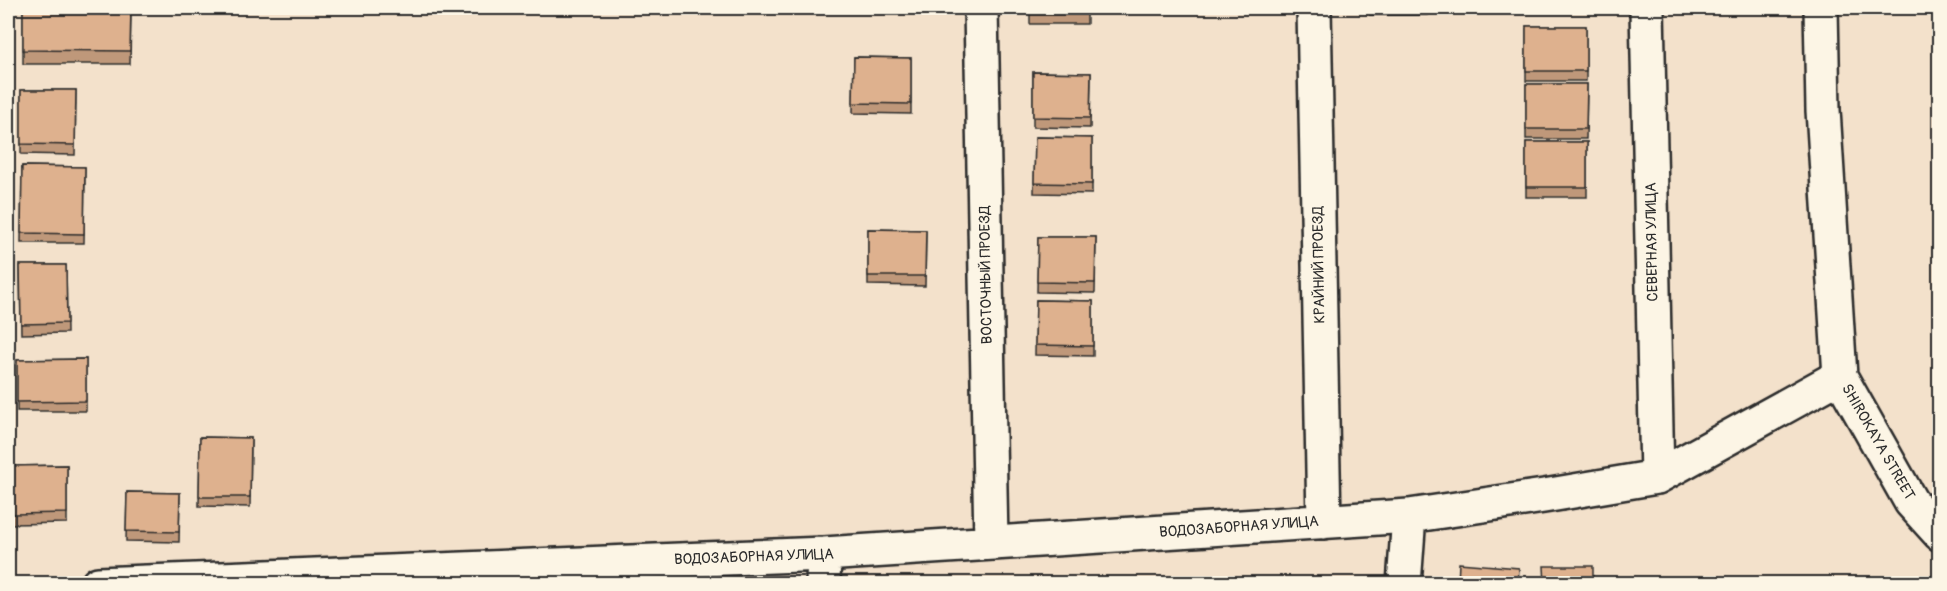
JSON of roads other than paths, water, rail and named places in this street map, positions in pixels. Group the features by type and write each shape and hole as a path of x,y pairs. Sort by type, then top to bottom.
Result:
{"street":[{"name":"ВОСТОЧНЫЙ ПРОЕЗД","path":"981,8 991,543"},
{"name":"КРАЙНИЙ ПРОЕЗД","path":"1314,8 1324,522"},
{"name":"СЕВЕРНАЯ УЛИЦА","path":"1647,8 1657,477"},
{"path":"1821,8 1823,110 1840,376"},
{"name":"ВОДОЗАБОРНАЯ УЛИЦА","path":"98,584 824,569 991,543 1409,516 1657,477 1840,376"},
{"name":"SHIROKAYA STREET","path":"1840,376 1911,502 1940,534"},
{"path":"1404,584 1409,516"}]}
